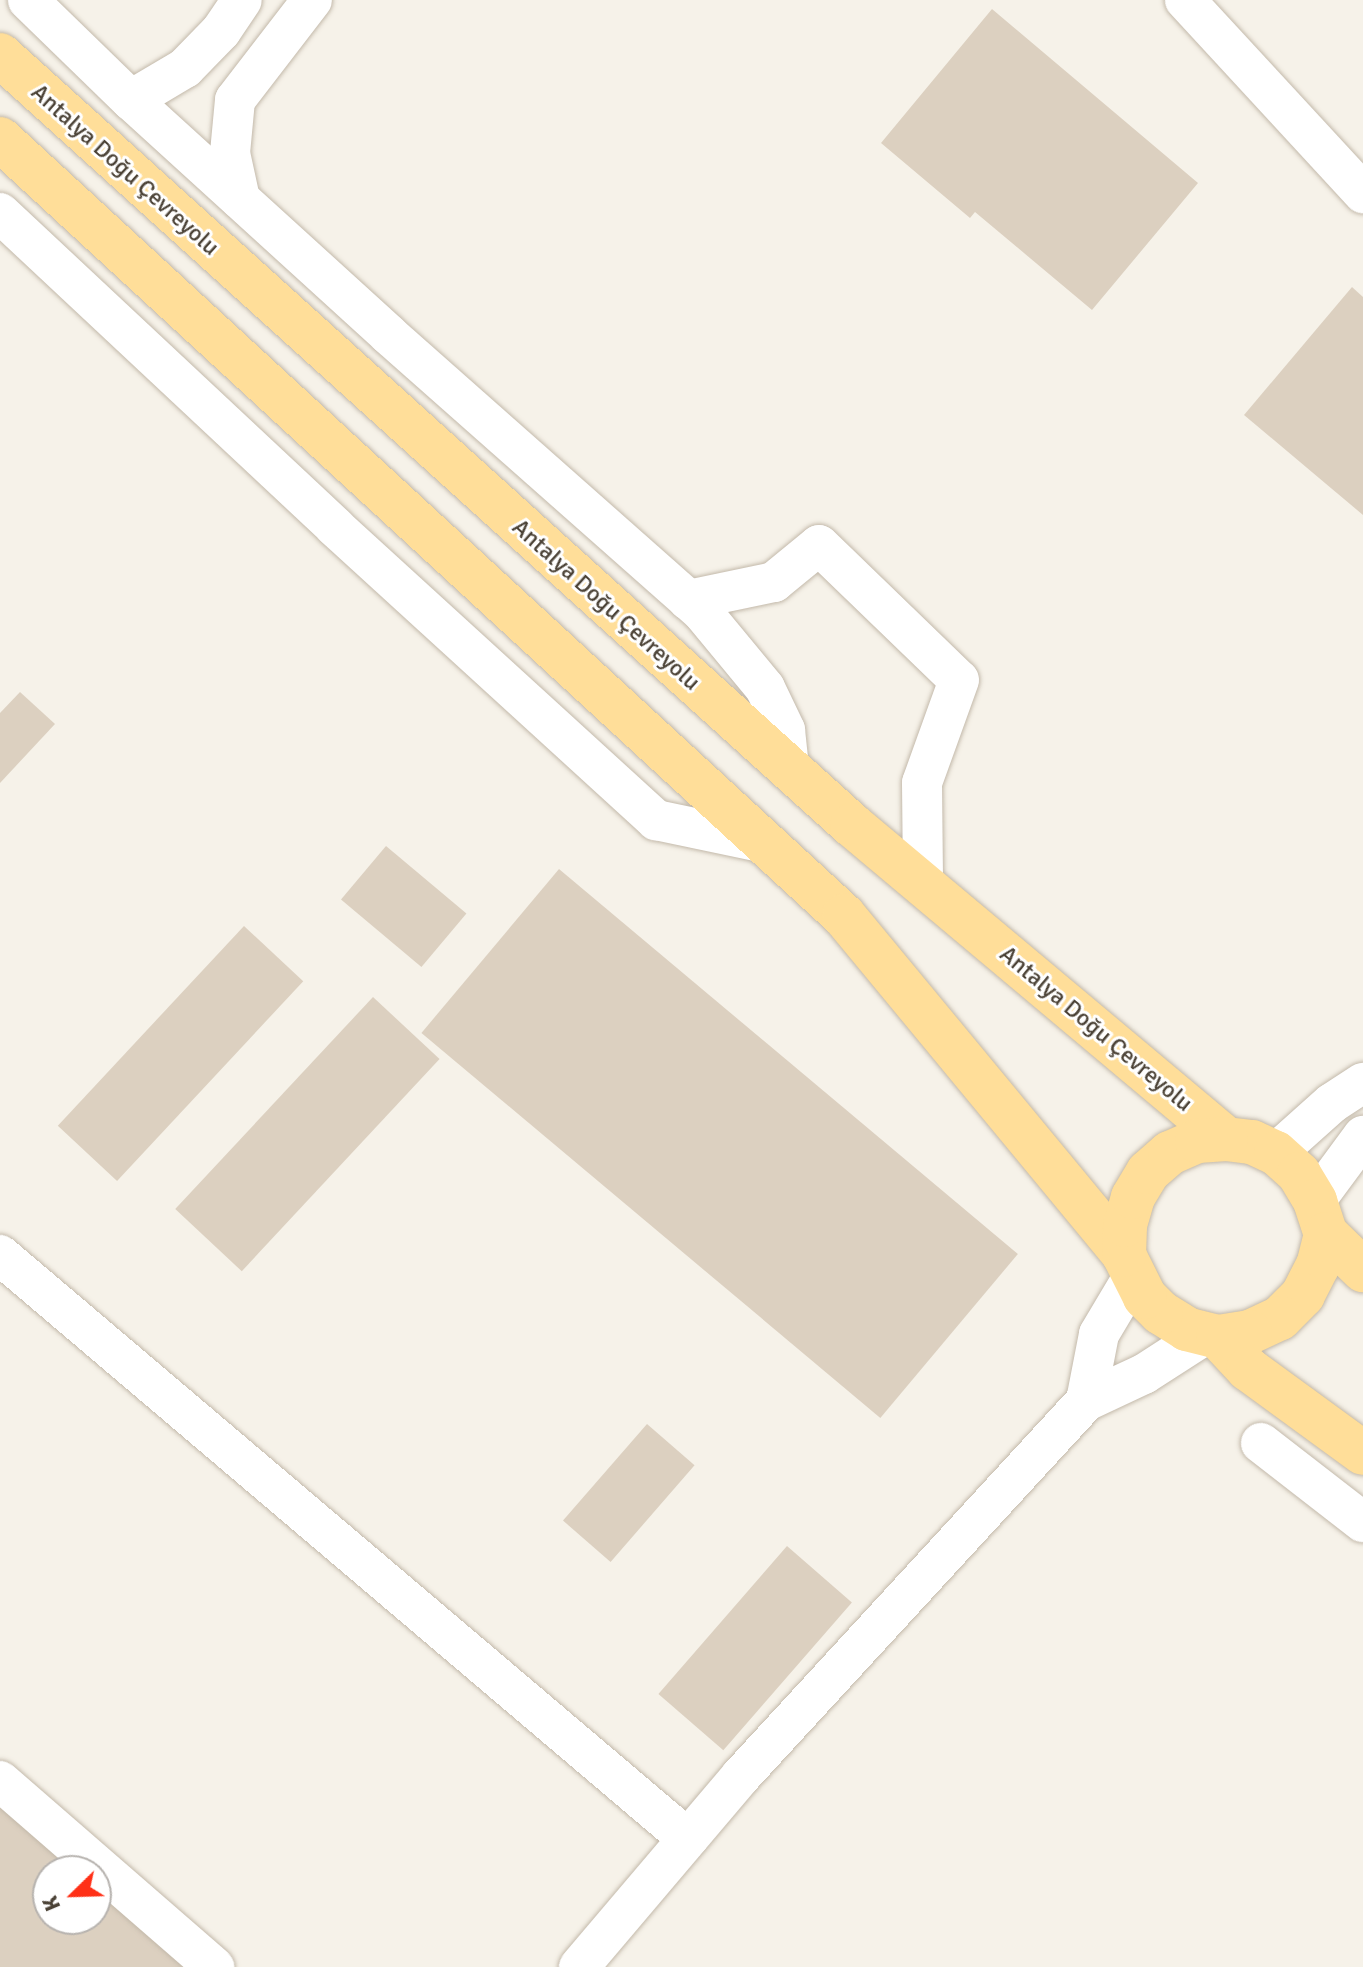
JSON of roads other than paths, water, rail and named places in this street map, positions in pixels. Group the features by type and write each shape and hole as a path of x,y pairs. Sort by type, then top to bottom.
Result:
{"main road":[{"name":"Antalya Doğu Çevreyolu","path":"0,55 789,768 1226,1139"},
{"path":"0,139 844,916 1128,1266 1145,1297 1161,1313 1187,1329 1212,1335 1250,1332 1280,1318 1303,1295 1318,1265 1320,1218"},
{"path":"1128,1266 1125,1225 1133,1197 1148,1172 1170,1153 1197,1141 1226,1139 1252,1142 1276,1153 1299,1174 1320,1218 1363,1270"},
{"path":"1212,1335 1248,1369 1363,1453"}],"street":[{"path":"28,0 131,100 688,600 765,688 785,730 789,768"},
{"path":"131,100 185,68 221,31 242,0"},
{"path":"240,199 230,153 235,100 312,0"},
{"path":"1185,0 1363,193"},
{"path":"0,213 346,538 656,820 765,843"},
{"path":"688,600 774,582 819,545 959,680 922,783 923,884"},
{"path":"1276,1153 1332,1103 1363,1083"},
{"path":"1320,1218 1363,1136"},
{"path":"0,1255 688,1839"},
{"path":"1086,1401 1099,1334 1128,1266"},
{"path":"579,1967 688,1839 1086,1401 1144,1374 1212,1335"},
{"path":"1261,1443 1363,1522"},
{"path":"0,1781 214,1967"}]}
